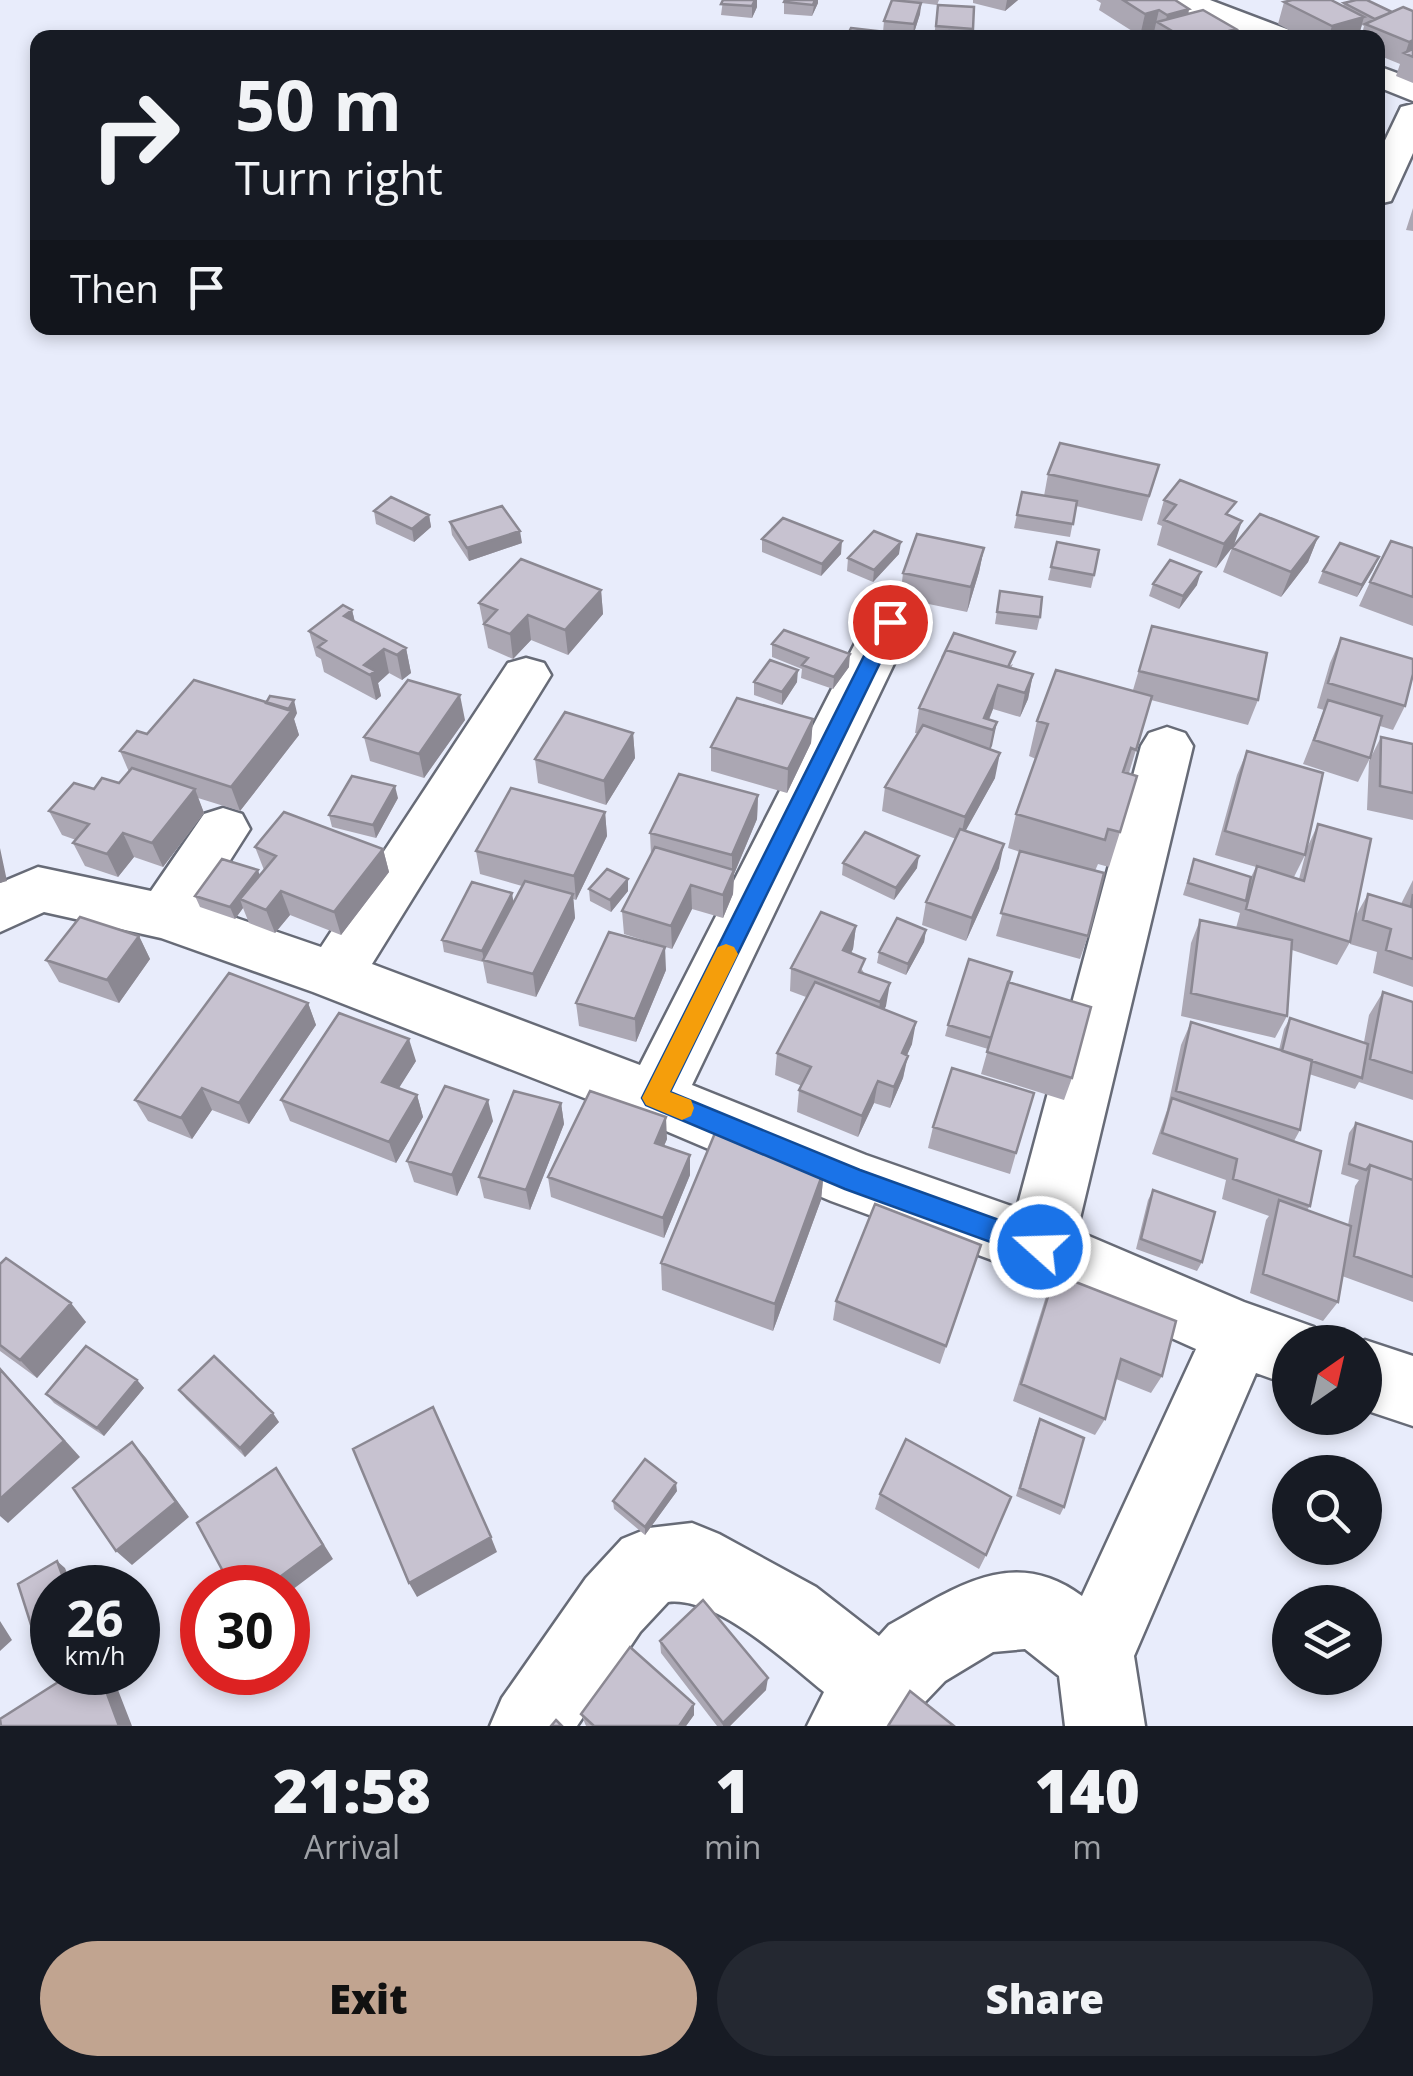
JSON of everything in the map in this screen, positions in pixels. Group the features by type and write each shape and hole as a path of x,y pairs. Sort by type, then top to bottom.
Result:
{"street":[{"path":"1183,0 1260,30"},
{"path":"1385,79 1413,91"},
{"path":"1385,178 1413,114"},
{"path":"655,1098 890,622"},
{"path":"334,975 526,675"},
{"path":"1040,1247 1166,746"},
{"path":"164,916 223,829"},
{"path":"0,910 38,889 164,916 334,975 655,1098 854,1180 1040,1247 1264,1343 1100,1691 1037,1610 983,1614 917,1653 865,1708 789,1614 692,1561 649,1566 613,1605 530,1726"},
{"path":"1382,1381 1413,1391"}],"building":[{"path":"723,0 755,0 752,6 721,4"},
{"path":"785,0 815,0 813,5"},
{"path":"892,0 921,3 914,24 884,21"},
{"path":"1123,0 1175,0 1189,9 1167,15 1159,10 1145,14"},
{"path":"1331,0 1364,17 1332,26 1284,2"},
{"path":"1367,0 1392,12 1375,19 1344,3"},
{"path":"938,5 974,7 973,29 936,26"},
{"path":"1403,7 1413,11 1413,40 1409,42 1365,24"},
{"path":"1203,10 1236,29 1170,30 1157,22"},
{"path":"1060,443 1159,465 1149,496 1048,474"},
{"path":"1180,480 1236,502 1226,514 1242,521 1224,544 1164,520 1176,505 1164,500"},
{"path":"1022,492 1077,501 1073,524 1017,515"},
{"path":"391,497 429,515 412,529 374,511"},
{"path":"502,506 520,531 467,548 450,522"},
{"path":"1260,514 1318,537 1291,572 1232,548"},
{"path":"783,518 842,541 822,564 762,539"},
{"path":"874,531 901,542 874,570 848,558"},
{"path":"917,534 984,548 971,587 903,573"},
{"path":"1391,541 1413,548 1413,597 1370,582"},
{"path":"1057,542 1099,550 1094,575 1051,567"},
{"path":"1340,543 1379,557 1362,585 1323,571"},
{"path":"521,559 601,590 565,630 528,615 510,634 484,624 497,610 479,603"},
{"path":"1170,560 1201,572 1183,596 1153,584"},
{"path":"1000,591 1042,597 1040,617 997,612"},
{"path":"343,605 352,610 344,616 406,648 397,655 384,649 364,665 375,671 370,675 318,647 326,641 309,631"},
{"path":"1152,626 1267,653 1258,700 1139,671"},
{"path":"784,630 850,654 834,677 802,665 808,658 772,644"},
{"path":"954,633 1015,652 1008,667 946,650 942,658"},
{"path":"1341,638 1413,659 1405,706 1328,683"},
{"path":"946,650 1033,674 1025,693 998,685 984,718 997,722 993,730 919,708"},
{"path":"770,660 798,670 782,692 754,682"},
{"path":"1056,670 1152,696 1136,750 1131,748 1123,772 1137,776 1120,832 1108,829 1105,840 1016,814 1048,724 1037,721"},
{"path":"194,680 292,710 231,787 120,751 137,731 147,734"},
{"path":"408,680 460,695 419,754 364,737"},
{"path":"270,696 294,700 288,710 266,703"},
{"path":"737,698 813,719 788,769 711,747"},
{"path":"1328,700 1382,716 1370,758 1314,740"},
{"path":"565,712 633,733 604,781 535,759"},
{"path":"923,725 1000,753 965,817 885,787"},
{"path":"1381,737 1413,744 1413,793 1380,786"},
{"path":"1247,751 1323,773 1305,855 1225,831"},
{"path":"132,768 195,789 152,843 123,833 107,854 73,843 89,824 49,811 74,783 94,789 102,778 119,783"},
{"path":"679,774 758,795 732,855 650,833"},
{"path":"352,776 395,786 373,825 329,815"},
{"path":"511,788 605,812 574,876 476,851"},
{"path":"284,812 383,849 334,912 281,891 266,910 240,899 276,856 255,847"},
{"path":"1318,824 1371,839 1350,942 1246,909 1257,866 1304,881"},
{"path":"960,829 1004,844 972,918 926,902"},
{"path":"865,832 919,856 896,888 843,863"},
{"path":"655,847 734,870 723,895 691,885 671,926 622,911"},
{"path":"1020,851 1104,873 1088,936 1001,913"},
{"path":"222,859 258,870 230,907 195,896"},
{"path":"1194,859 1251,877 1246,901 1188,883"},
{"path":"607,869 628,879 610,900 589,889"},
{"path":"525,881 573,894 533,974 483,960"},
{"path":"472,882 512,893 482,951 442,940"},
{"path":"1368,894 1411,907 1413,894 1413,959 1386,950 1391,929 1363,920"},
{"path":"821,912 856,926 843,950 865,959 859,972 890,983 880,1002 791,968"},
{"path":"80,917 139,936 107,980 46,960"},
{"path":"897,918 926,930 908,964 879,952"},
{"path":"1200,920 1292,940 1287,1016 1191,993"},
{"path":"609,932 665,947 635,1019 576,1003"},
{"path":"969,959 1012,972 991,1038 948,1025"},
{"path":"229,973 308,1003 239,1103 202,1088 181,1118 135,1100"},
{"path":"815,982 916,1022 902,1053 908,1056 894,1087 878,1081 862,1116 799,1090 811,1067 777,1053"},
{"path":"1008,982 1091,1007 1072,1078 987,1052"},
{"path":"1383,992 1413,1002 1413,1073 1370,1059"},
{"path":"339,1013 409,1039 382,1082 417,1095 389,1142 281,1100"},
{"path":"1290,1018 1368,1044 1362,1078 1282,1051"},
{"path":"1191,1022 1312,1060 1300,1130 1176,1091"},
{"path":"952,1068 1034,1093 1016,1153 933,1127"},
{"path":"445,1086 488,1100 452,1175 407,1161"},
{"path":"514,1091 561,1103 526,1190 479,1177"},
{"path":"590,1091 666,1117 655,1143 690,1155 663,1218 548,1177"},
{"path":"1172,1098 1321,1151 1310,1206 1233,1179 1237,1159 1162,1133"},
{"path":"1356,1123 1413,1142 1413,1180 1370,1165 1366,1170 1349,1164"},
{"path":"715,1133 824,1170 775,1304 661,1263"},
{"path":"1370,1165 1413,1180 1413,1277 1354,1256"},
{"path":"1153,1190 1215,1212 1202,1262 1141,1239"},
{"path":"1279,1200 1351,1226 1338,1302 1263,1274"},
{"path":"875,1204 981,1245 946,1346 836,1301"},
{"path":"6,1258 71,1303 20,1360 0,1345 0,1264"},
{"path":"1055,1274 1176,1321 1162,1376 1121,1359 1105,1419 1021,1384"},
{"path":"86,1346 137,1380 97,1428 46,1394"},
{"path":"214,1356 273,1413 240,1448 179,1390"},
{"path":"0,1369 64,1441 0,1499"},
{"path":"433,1407 491,1537 409,1583 353,1449"},
{"path":"1040,1419 1084,1438 1064,1507 1020,1488"},
{"path":"906,1439 1011,1497 986,1555 880,1494"},
{"path":"132,1442 176,1502 116,1551 73,1488"},
{"path":"645,1459 676,1483 645,1527 613,1501"},
{"path":"276,1468 323,1545 296,1565 220,1565 197,1523"},
{"path":"30,1577 30,1622 18,1584"},
{"path":"703,1600 768,1678 723,1723 660,1641"},
{"path":"630,1647 694,1704 679,1726 594,1726 581,1714"},
{"path":"910,1691 954,1726 888,1726"},
{"path":"38,1695 108,1695 119,1726 1,1726 0,1719"}],"slow traffic":[{"path":"682,1108 655,1098 726,954"}],"route":[{"path":"890,622 655,1098 854,1180 1040,1247"}]}
